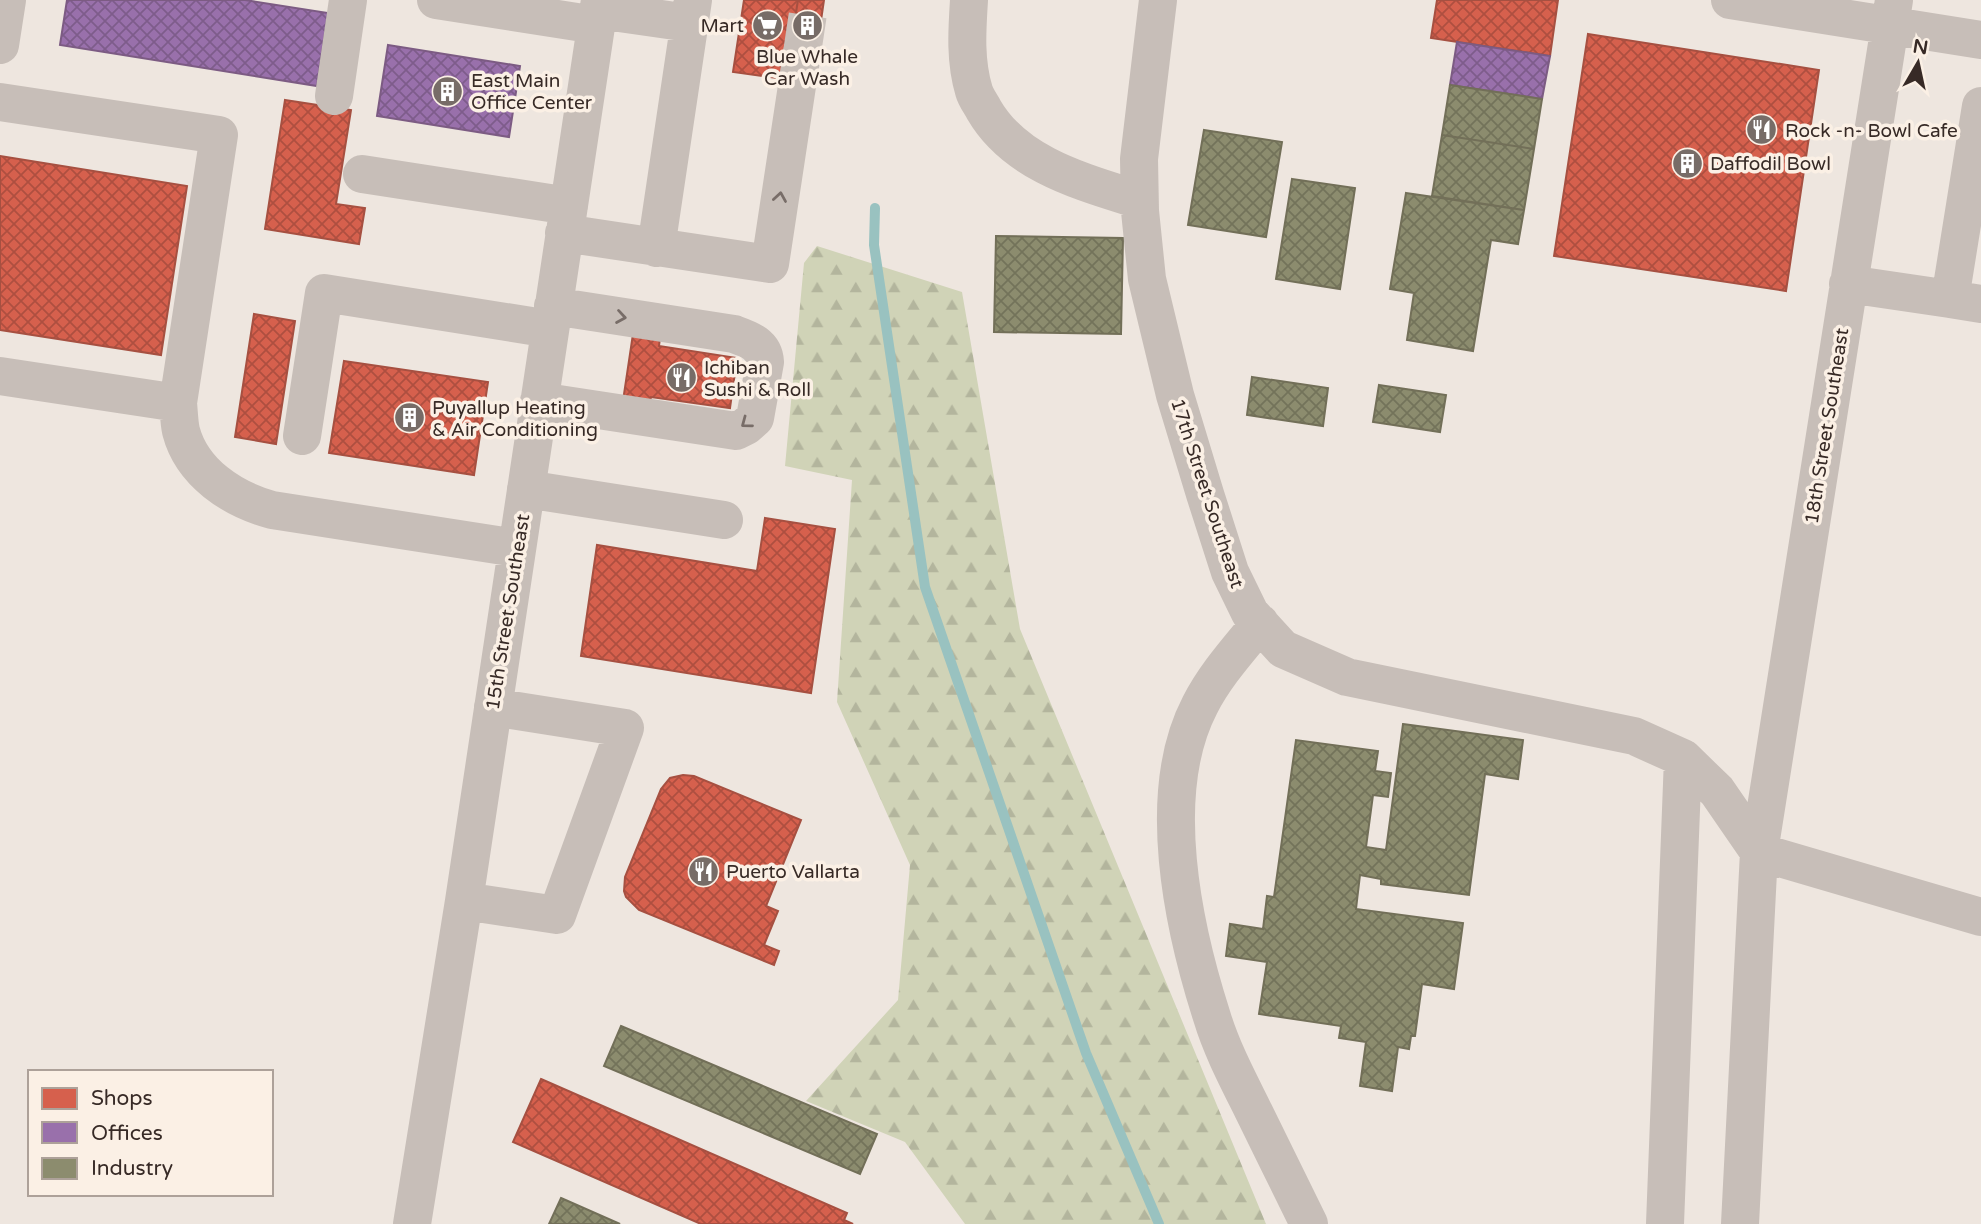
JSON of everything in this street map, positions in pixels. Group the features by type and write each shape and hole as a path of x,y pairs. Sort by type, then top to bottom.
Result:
{"street":[{"path":"0,45 7,0"},
{"path":"334,96 348,0"},
{"path":"436,0 598,12 691,12 656,247"},
{"path":"969,0 965,46 974,93 992,123 1022,152 1070,178 1139,200"},
{"name":"17th Street Southeast","path":"1158,0 1139,159 1139,200 1147,279 1175,395 1230,572 1250,613 1283,649 1347,677 1634,736 1683,758 1717,792 1759,852"},
{"path":"1730,0 1892,13 1981,40"},
{"name":"15th Street Southeast","path":"412,1224 464,901 598,12"},
{"name":"18th Street Southeast","path":"1740,1224 1759,852 1892,13"},
{"path":"362,174 567,220 656,247 770,264 802,53"},
{"path":"0,102 219,135 178,403 180,429 187,449 201,468 234,497 272,510 517,548"},
{"path":"1848,284 1965,301 1981,106"},
{"path":"302,436 324,293 734,334 756,344 765,354 755,418 736,431 539,401"},
{"path":"0,376 178,403"},
{"path":"526,489 724,520"},
{"path":"1260,624 1199,705 1184,748 1174,816 1181,888 1212,1017 1229,1062 1309,1224"},
{"path":"464,901 557,915 625,728 493,707"},
{"path":"1665,1224 1683,758"},
{"path":"1759,852 1981,916"}],"green space":[{"path":"817,246 962,292 1020,629 1266,1224 965,1224 905,1142 806,1101 898,1000 910,865 837,702 852,480 785,466 804,263"}],"building: Shops":[{"name":"Mart","path":"744,0 798,0 785,79 733,72"},
{"name":"Blue Whale Car Wash","path":"798,0 824,0 816,55 790,51"},
{"path":"1437,0 1558,0 1550,56 1431,38"},
{"name":"Daffodil Bowl","path":"1588,34 1819,70 1786,291 1554,256"},
{"path":"285,100 351,110 336,204 365,208 359,244 265,229"},
{"path":"0,156 187,186 161,355 0,330"},
{"path":"254,314 295,321 276,444 235,437"},
{"name":"Ichiban Sushi & Roll","path":"633,334 660,338 659,346 737,358 730,408 651,397 649,405 623,401"},
{"name":"Puyallup Heating & Air Conditioning","path":"344,361 488,382 474,475 329,453"},
{"path":"765,518 835,529 811,693 581,656 597,545 757,571"},
{"name":"Puerto Vallarta","path":"694,776 801,820 766,906 778,911 764,945 779,951 774,965 639,910 626,897 625,877 661,789 670,778"},
{"path":"541,1079 847,1213 844,1220 853,1224 701,1224 513,1142"}],"building: Offices":[{"path":"67,0 245,0 328,13 317,86 60,45"},
{"path":"1457,42 1550,56 1542,99 1450,85"},
{"name":"East Main Office Center","path":"388,45 520,66 509,137 377,116"}],"building: Industry":[{"path":"1450,85 1542,99 1534,149 1442,135"},
{"path":"1204,130 1282,142 1266,237 1188,225"},
{"path":"1442,135 1534,149 1524,210 1432,196"},
{"path":"1292,179 1355,188 1340,289 1276,279"},
{"path":"1406,193 1524,210 1518,244 1491,240 1473,351 1407,340 1414,293 1390,289"},
{"path":"996,236 1123,238 1121,334 994,332"},
{"path":"1252,377 1328,388 1323,426 1247,415"},
{"path":"1379,385 1446,395 1440,432 1373,422"},
{"path":"1403,724 1523,740 1518,779 1485,774 1469,895 1381,884 1381,879 1360,875 1356,909 1463,923 1454,989 1422,984 1415,1036 1411,1036 1409,1049 1398,1047 1392,1091 1360,1086 1366,1042 1339,1038 1341,1026 1259,1014 1267,962 1226,956 1230,924 1263,929 1267,896 1274,897 1296,740 1378,751 1375,771 1391,773 1388,797 1373,795 1366,847 1386,850"},
{"path":"621,1026 877,1134 860,1174 604,1066"},
{"path":"561,1198 620,1224 549,1224"}],"waterway":[{"path":"875,208 874,245 925,587 1086,1053 1159,1224"}],"tunnel":[{"path":"802,53 810,0"}],"place":[{"name":"Mart","path":"767,25"},
{"name":"Blue Whale Car Wash","path":"807,25"},
{"name":"East Main Office Center","path":"448,91"},
{"name":"Rock -n- Bowl Cafe","path":"1762,130"},
{"name":"Daffodil Bowl","path":"1687,163"},
{"name":"Ichiban Sushi & Roll","path":"681,378"},
{"name":"Puyallup Heating & Air Conditioning","path":"409,418"},
{"name":"Puerto Vallarta","path":"703,871"}]}
